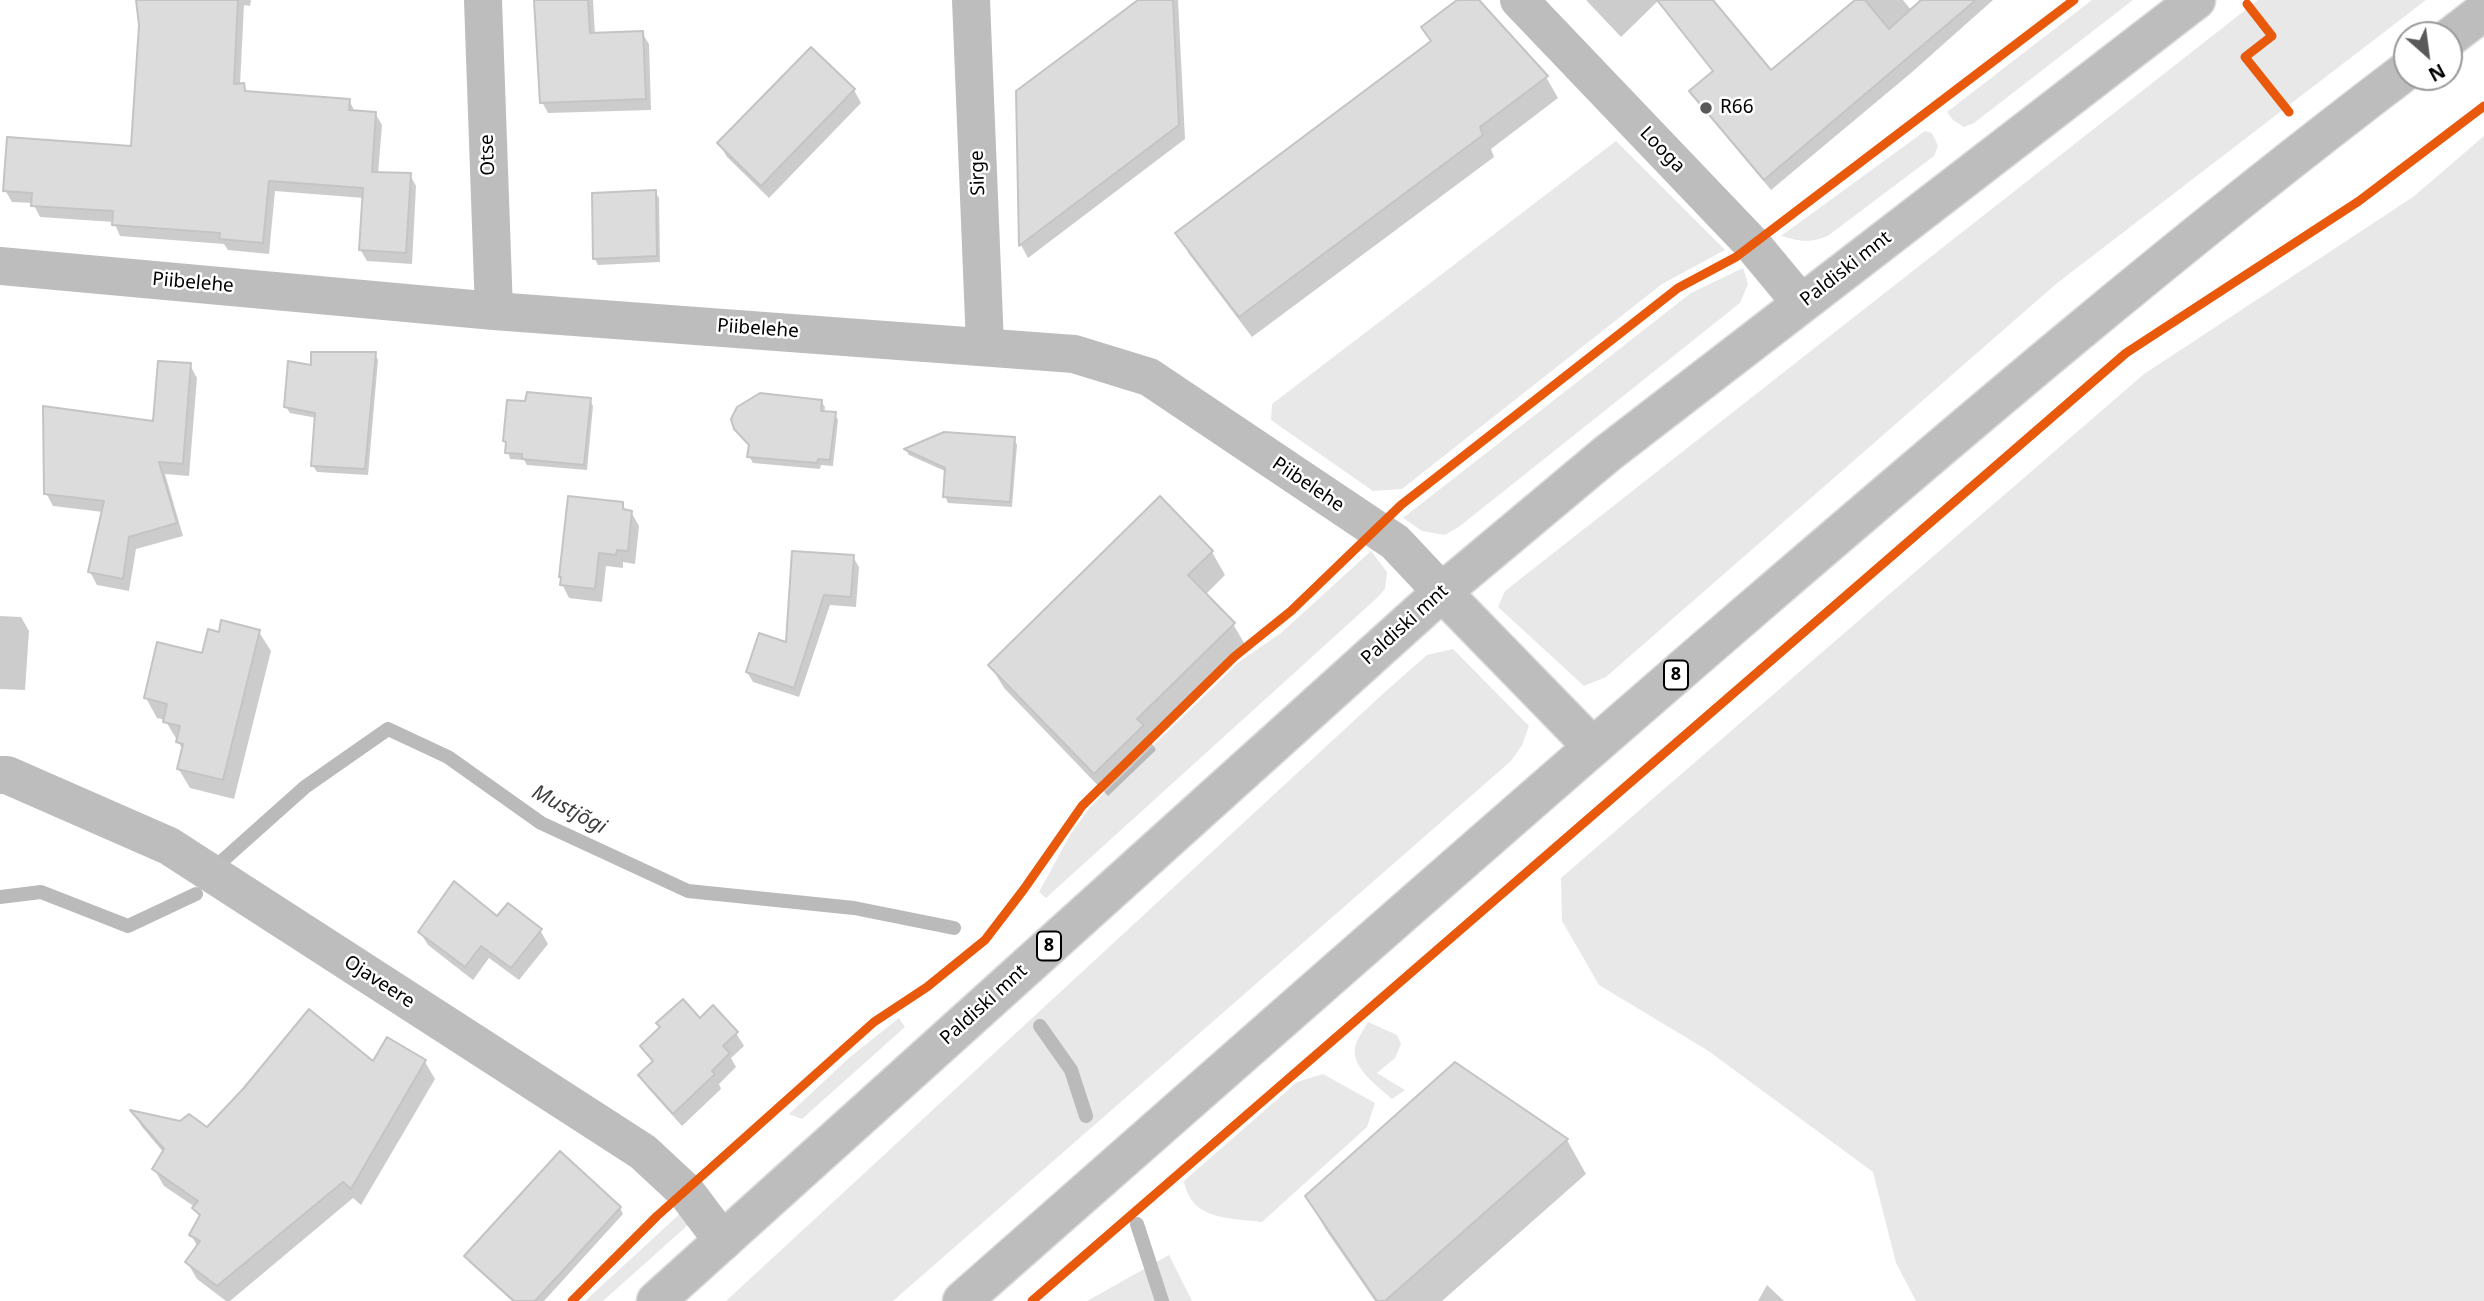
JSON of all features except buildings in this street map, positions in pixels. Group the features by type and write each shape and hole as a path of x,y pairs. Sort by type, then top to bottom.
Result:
{"main road":[{"name":"Otse","path":"483,0 494,311"},
{"name":"Sirge","path":"971,0 985,345"},
{"name":"Looga","path":"1519,0 1752,244 1801,303"},
{"name":"Paldiski mnt","path":"656,1301 1442,592 1608,453 2196,0"},
{"path":"2463,27 2484,11"},
{"name":"8","path":"962,1301 1593,747 1942,445 2301,151 2393,81"},
{"name":"Piibelehe","path":"0,266 494,311 985,345 1074,354 1149,377 1386,535 1593,747"},
{"name":"Ojaveere","path":"0,775 8,775 169,846 643,1152 686,1192 723,1241"}],"shaded area":[{"path":"2092,0 2133,0 1974,123 1964,127 1953,120 1947,112"},
{"path":"2258,0 2426,0 2399,21 2393,21 2393,25 2056,284 1606,677 1584,686 1498,607 1505,591"},
{"path":"1925,131 1932,133 1938,146 1934,156 1829,235 1805,241 1781,236"},
{"path":"2484,136 2484,1301 1916,1301 1896,1263 1873,1172 1707,1050 1599,985 1562,921 1561,878 2144,374 2413,197"},
{"path":"1616,141 1725,250 1662,284 1402,489 1373,491 1271,420 1272,404"},
{"path":"1743,268 1748,284 1740,303 1460,526 1445,535 1422,531 1403,518 1691,293"},
{"path":"1371,551 1387,572 1385,589 1378,597 1046,898 1039,892 1070,835 1090,807 1239,662 1281,633"},
{"path":"1453,649 1529,726 1522,745 1511,761 893,1301 726,1301 1386,691 1427,655"},
{"path":"899,1018 905,1027 802,1119 789,1114 850,1057"},
{"path":"1368,1022 1397,1035 1401,1044 1395,1058 1377,1073 1405,1090 1392,1099 1368,1077 1355,1056 1357,1042"},
{"path":"1323,1074 1375,1103 1367,1127 1262,1222 1214,1215 1195,1204 1184,1181 1297,1082"},
{"path":"684,1210 688,1225 603,1301 585,1301"},
{"path":"1169,1255 1192,1301 1087,1301"}],"waterway":[{"name":"Mustjõgi","path":"221,862 305,787 388,729 448,757 541,823 688,891 854,908 954,928"},
{"name":"Mustjõgi","path":"0,897 41,892 128,926 196,894"},
{"name":"Mustjõgi","path":"1040,1026 1071,1070 1086,1116"},
{"name":"Mustjõgi","path":"1137,1224 1162,1301"}],"cycle path":[{"path":"572,1301 657,1216 874,1022 927,987 985,940 1082,806 1234,657 1291,611 1401,505 1678,288 1736,257 2074,0"},
{"path":"2247,4 2272,36 2245,57 2289,112"},
{"path":"1032,1301 2126,353 2359,201 2484,106"}],"place":[{"name":"R66","path":"1706,108"}]}
